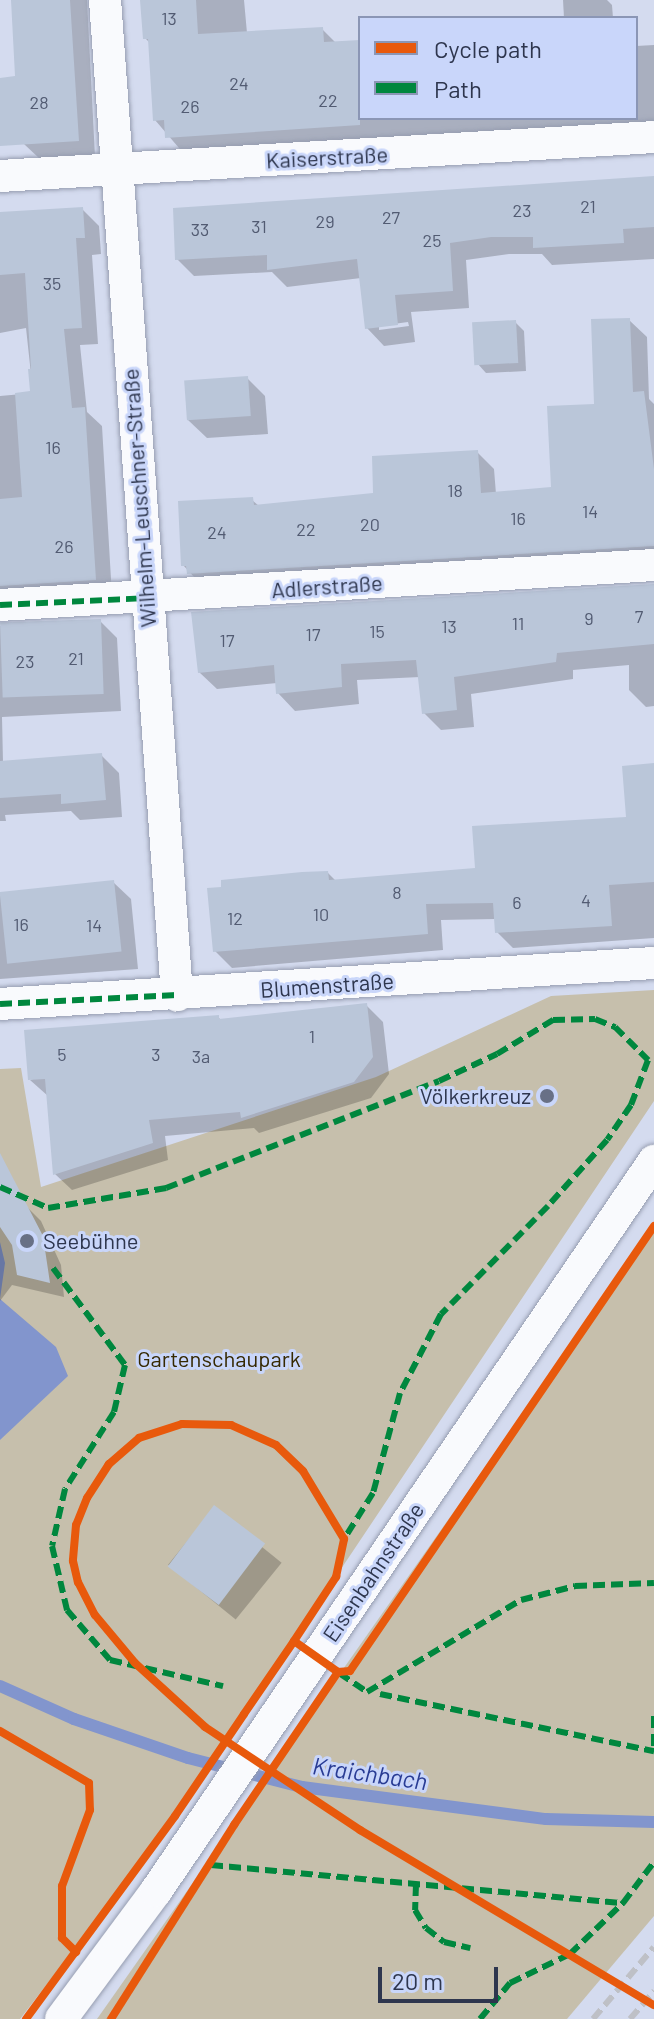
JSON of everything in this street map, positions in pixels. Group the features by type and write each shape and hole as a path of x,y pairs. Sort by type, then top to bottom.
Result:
{"street":[{"name":"Wilhelm-Leuschner-Straße","path":"105,0 177,995"},
{"name":"Kaiserstraße","path":"0,176 654,137"},
{"name":"Adlerstraße","path":"0,605 654,565"},
{"name":"Blumenstraße","path":"0,1004 654,963"},
{"name":"Eisenbahnstraße","path":"61,2019 203,1823 654,1161"}],"green space":[{"name":"Gartenschaupark","path":"654,990 654,1101 244,1714 101,1914 20,2019 0,2019 0,1069 21,1068 41,1187 376,1077 551,996"},
{"path":"654,1227 654,1916 567,2019 97,2019"}],"water":[{"path":"0,1242 5,1263 0,1299"},
{"path":"0,1299 56,1347 68,1376 0,1440"}],"building":[{"path":"11,0 70,0 79,141 0,146 0,78 15,76"},
{"path":"140,0 196,0 198,34 323,27 324,42 358,40 360,125 165,138 164,120 153,121 148,39 143,39"},
{"path":"654,176 654,227 623,229 624,243 533,248 533,237 491,237 450,243 453,291 395,295 398,325 365,329 357,259 267,270 267,255 175,260 173,208"},
{"path":"83,207 85,238 76,238 82,328 64,329 72,408 85,407 96,580 0,586 0,499 22,497 15,393 30,391 28,369 31,369 25,273 0,275 0,212"},
{"path":"630,318 633,392 644,391 654,469 654,546 187,574 186,566 181,566 178,501 253,497 254,505 373,493 372,456 478,450 481,493 551,487 547,406 594,404 591,319"},
{"path":"516,320 518,363 474,365 472,322"},
{"path":"248,376 251,416 187,420 184,380"},
{"path":"654,584 654,644 557,653 556,662 454,677 457,710 422,714 416,660 341,664 342,687 276,694 274,665 198,673 191,612"},
{"path":"101,619 104,694 3,697 0,623"},
{"path":"102,753 106,800 61,804 61,794 0,798 0,761"},
{"path":"654,763 654,882 609,885 612,926 495,933 493,903 426,904 428,934 213,952 207,888 221,887 221,880 328,871 329,880 475,868 472,826 626,817 622,766"},
{"path":"114,880 122,952 7,964 0,892"},
{"path":"367,1003 373,1057 354,1082 241,1118 240,1112 149,1120 153,1143 53,1175 45,1079 28,1080 24,1030 219,1015 219,1019"},
{"name":"Seebühne","path":"0,1153 43,1236 50,1283 17,1275 12,1245 0,1227"},
{"path":"214,1505 265,1544 219,1605 168,1566"}],"waterway":[{"name":"Kraichbach","path":"0,1686 74,1719 188,1758 302,1787 546,1819 654,1822"}],"railway":[{"path":"593,2019 654,1947"},
{"path":"630,2019 654,1991"}],"marked path":[{"path":"0,605 146,598"},
{"path":"0,1004 177,995"},
{"path":"0,1187 48,1208 166,1188 439,1081 497,1054 553,1020 595,1019 615,1027 648,1060 631,1105 607,1140 548,1206 441,1314 400,1393 373,1493 344,1539"},
{"path":"53,1268 125,1365 114,1412 65,1489 52,1546 67,1610 110,1660 223,1686"},
{"path":"339,1673 367,1692 521,1600 575,1586 654,1583"},
{"path":"380,1694 654,1751"},
{"path":"654,1716 654,1751"},
{"path":"480,2019 510,1983 570,1954 623,1903 654,1862"},
{"path":"211,1865 623,1903"},
{"path":"416,1884 415,1910 426,1928 444,1942 470,1948"}],"cycle path":[{"path":"294,1641 338,1672 350,1671 654,1226"},
{"path":"26,2019 175,1816 244,1714 294,1641 336,1577 344,1539 303,1471 276,1445 231,1425 182,1424 139,1438 109,1464 87,1498 76,1525 73,1561 78,1582 95,1615 135,1663 205,1727 360,1830 654,2005"},
{"path":"111,2019 234,1825 338,1672"},
{"path":"0,1731 89,1783 90,1810 62,1886 62,1938 76,1952"}],"place":[{"name":"Völkerkreuz","path":"547,1096"},
{"name":"Seebühne","path":"27,1241"}]}
